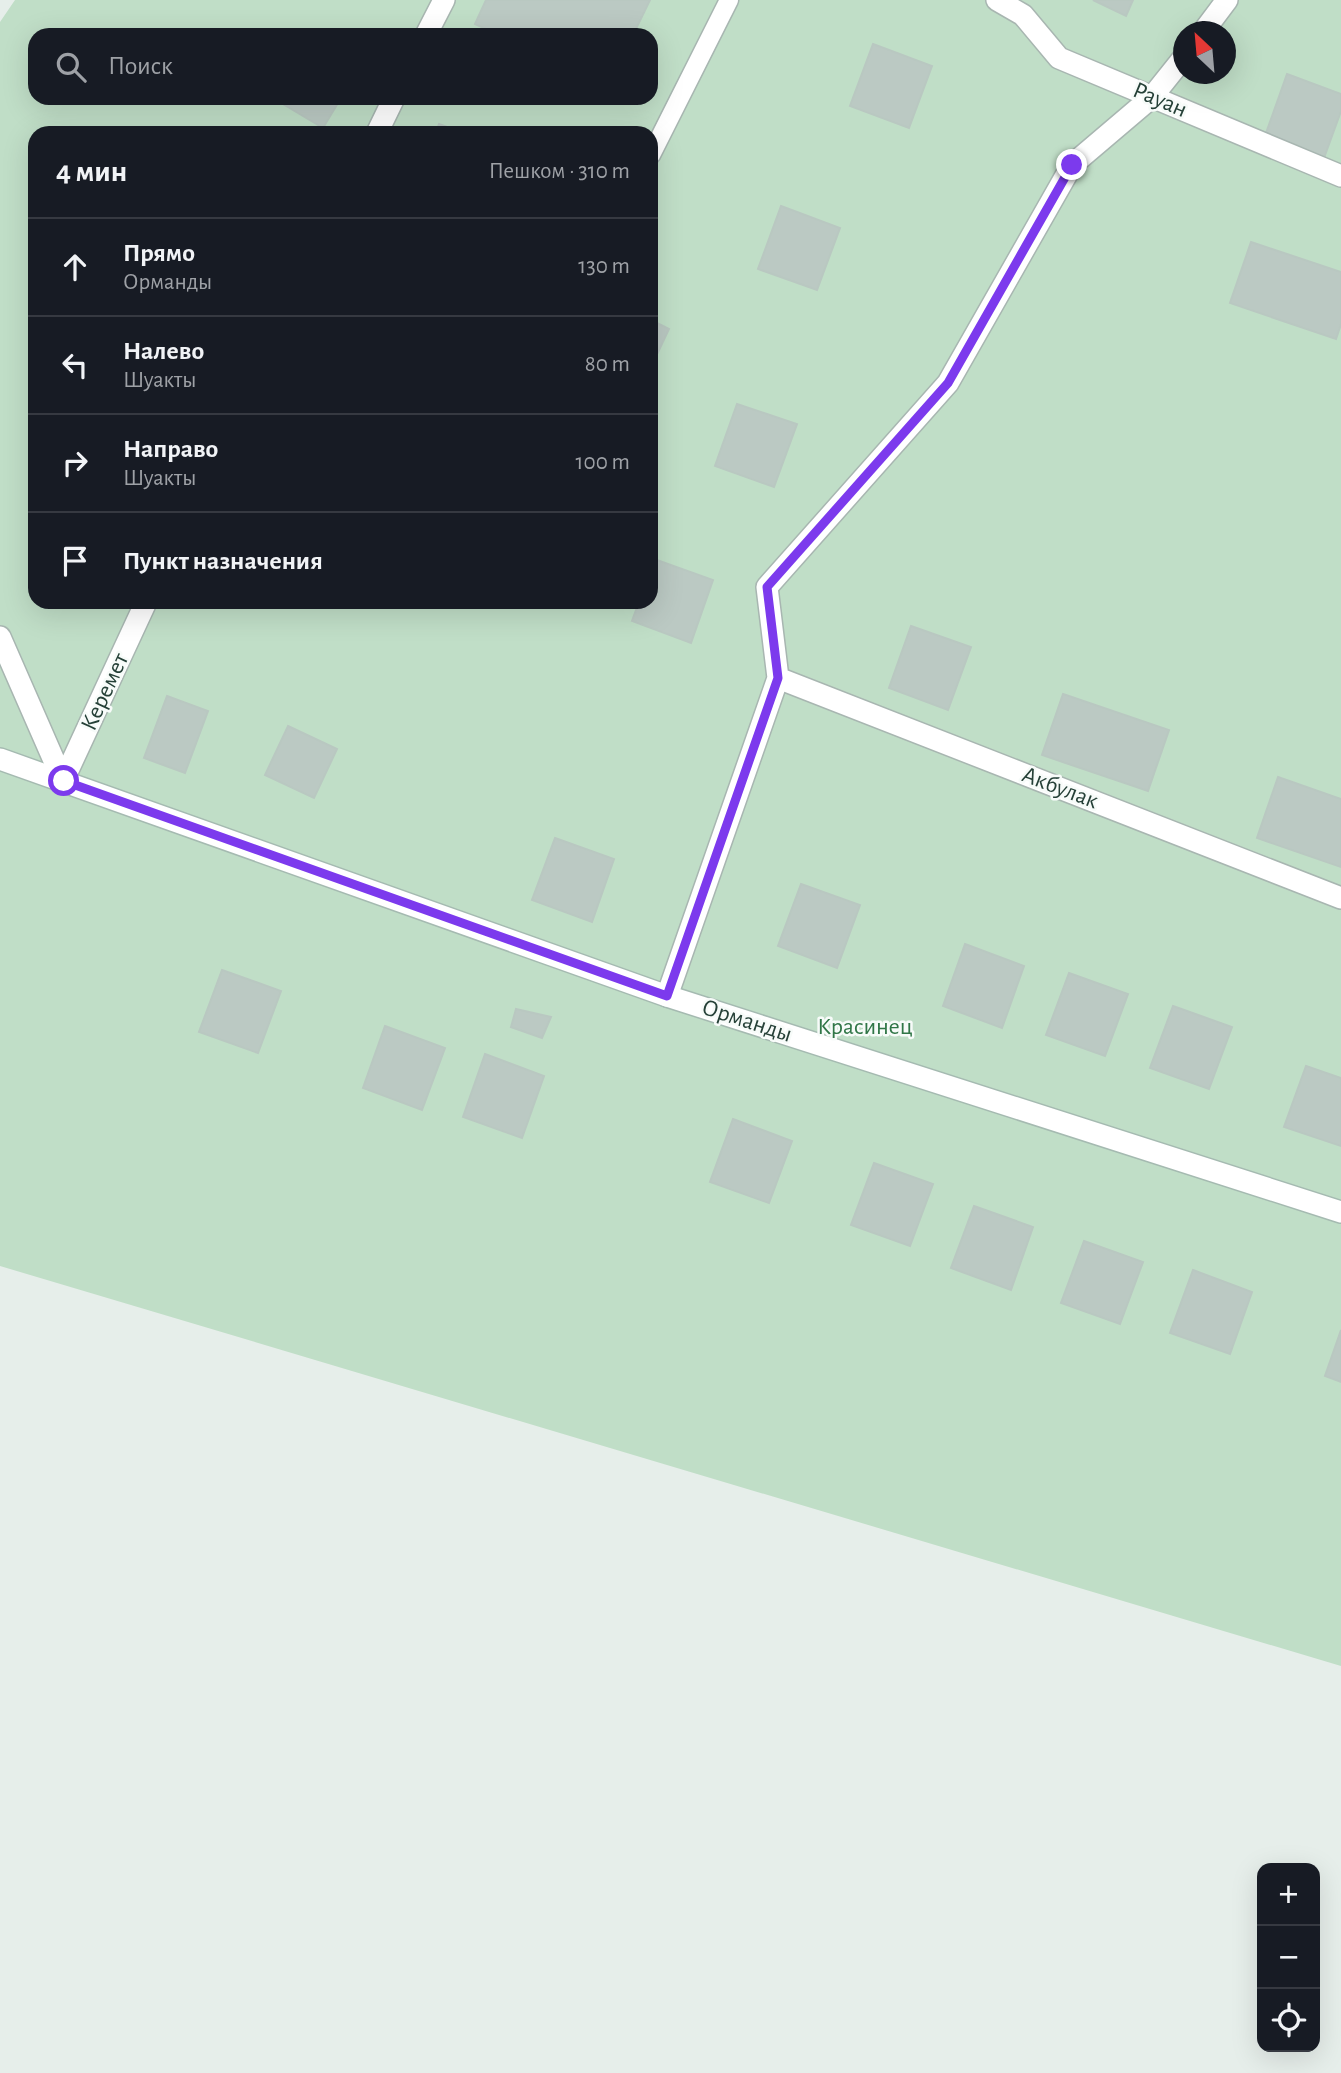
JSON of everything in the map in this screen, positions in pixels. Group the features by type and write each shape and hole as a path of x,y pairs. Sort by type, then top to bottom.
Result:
{"street":[{"path":"430,28 444,0"},
{"name":"Рауан","path":"997,0 1023,15 1059,58 1341,176"},
{"path":"1211,21 1227,0"},
{"path":"667,996 778,678 767,587 948,383 1072,165 1152,97 1173,71"},
{"path":"380,126 391,105"},
{"name":"Керемет","path":"64,781 143,609"},
{"path":"0,637 64,781"},
{"name":"Акбулак","path":"778,678 1341,898"},
{"name":"Орманды","path":"0,759 667,996 1341,1212"}],"lane":[{"path":"658,141 729,0"}],"green space":[{"name":"Красинец","path":"15,0 1341,0 1341,1666 0,1266 0,22"}],"building":[{"path":"486,0 650,0 636,28 484,28 475,24"},
{"path":"1093,0 1133,0 1126,16"},
{"path":"873,44 932,66 909,128 850,106"},
{"path":"1287,74 1341,94 1341,111 1324,158 1265,136"},
{"path":"285,105 337,105 324,126 320,126"},
{"path":"781,206 840,228 817,290 758,269"},
{"path":"1251,242 1341,272 1341,324 1336,339 1230,303"},
{"path":"658,324 669,329 658,352"},
{"path":"737,404 797,424 774,487 715,466"},
{"path":"658,560 713,580 691,643 632,621 636,609 658,609"},
{"path":"911,626 971,647 948,710 889,688"},
{"path":"1063,694 1169,730 1148,791 1042,755"},
{"path":"167,696 208,711 185,773 144,758"},
{"path":"288,726 337,749 314,798 265,775"},
{"path":"1278,777 1341,799 1341,867 1257,838"},
{"path":"555,838 614,859 592,922 532,900"},
{"path":"801,884 860,905 837,968 778,946"},
{"path":"965,944 1024,966 1002,1028 943,1006"},
{"path":"222,970 281,991 258,1053 199,1032"},
{"path":"1069,973 1128,994 1105,1056 1046,1035"},
{"path":"1173,1006 1232,1027 1209,1089 1150,1068"},
{"path":"516,1009 551,1017 542,1038 511,1027"},
{"path":"385,1026 445,1048 422,1110 363,1088"},
{"path":"485,1054 544,1076 522,1138 463,1117"},
{"path":"1306,1066 1341,1078 1341,1146 1284,1127"},
{"path":"733,1119 792,1141 769,1203 710,1182"},
{"path":"874,1163 933,1184 910,1246 851,1225"},
{"path":"974,1206 1033,1227 1011,1290 951,1268"},
{"path":"1084,1241 1143,1262 1120,1324 1061,1303"},
{"path":"1193,1270 1252,1292 1230,1354 1170,1333"},
{"path":"1341,1330 1341,1382 1325,1376"}],"route":[{"path":"64,781 667,996 778,678 767,587 948,383 1072,165"}]}
